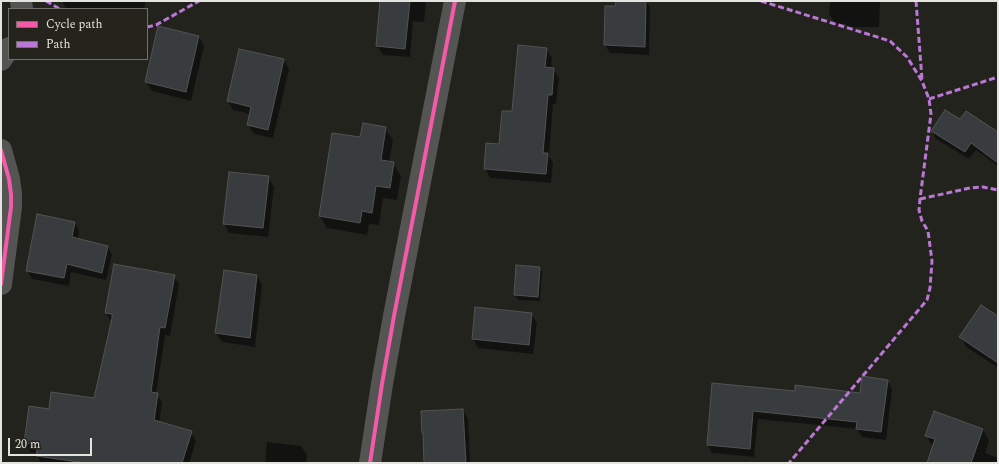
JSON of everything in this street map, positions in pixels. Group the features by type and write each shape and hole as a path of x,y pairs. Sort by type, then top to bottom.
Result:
{"street":[{"path":"370,463 392,324 455,1"},
{"path":"1,60 8,50"},
{"path":"1,150 10,179 11,207 1,284"}],"building":[{"path":"380,1 410,1 405,49 376,46"},
{"path":"616,1 646,1 645,47 604,45 605,6 615,6"},
{"path":"158,26 199,36 186,92 145,82"},
{"path":"518,45 547,48 545,67 554,68 552,95 548,95 543,153 548,153 546,174 484,169 486,143 499,144 502,111 512,111"},
{"path":"239,49 284,59 268,130 247,125 251,107 227,101"},
{"path":"945,110 960,119 966,111 998,132 998,163 971,143 965,152 931,131"},
{"path":"363,123 386,127 381,160 394,162 390,188 376,186 372,213 362,211 360,223 319,216 332,133 360,137"},
{"path":"229,172 269,176 263,228 223,224"},
{"path":"37,214 75,222 72,237 108,246 102,273 67,264 64,278 26,271"},
{"path":"114,264 175,275 165,328 160,327 151,392 158,393 154,420 192,431 182,463 86,463 36,456 38,445 24,443 29,406 49,409 51,392 94,398 112,318 112,314 105,313"},
{"path":"516,265 540,267 538,297 514,295"},
{"path":"224,270 257,275 250,338 215,333"},
{"path":"981,305 998,316 998,363 959,337"},
{"path":"475,307 532,313 529,345 472,339"},
{"path":"862,376 888,380 881,432 856,429 857,422 753,411 750,449 707,445 712,383 795,391 795,385 860,393"},
{"path":"463,409 466,463 424,463 421,411"},
{"path":"934,411 983,429 971,463 927,463 935,439 925,436"}],"marked path":[{"path":"46,1 58,8"},
{"path":"148,27 156,25 199,1"},
{"path":"761,1 890,41 907,57 922,81 929,99 931,114 919,210 922,221 928,231 932,261 930,288 927,300 789,463"},
{"path":"916,1 922,79"},
{"path":"929,99 998,77"},
{"path":"920,199 970,188 983,187 998,190"}],"cycle path":[{"path":"370,463 394,316 455,1"},
{"path":"1,150 9,179 11,194 11,207 1,284"}]}
